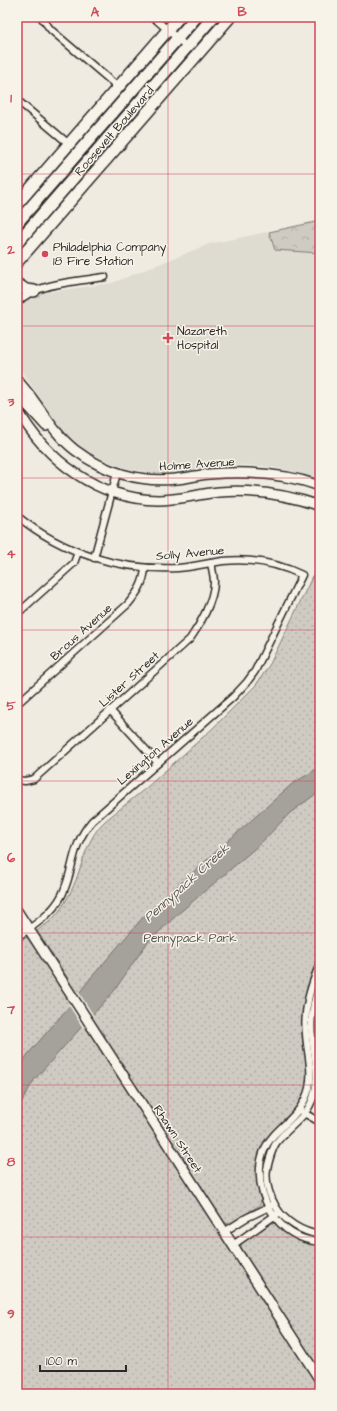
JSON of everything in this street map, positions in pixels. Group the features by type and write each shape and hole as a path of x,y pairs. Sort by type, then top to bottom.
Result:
{"highway":[{"path":"17,204 179,17"},
{"name":"Roosevelt Boulevard","path":"17,223 196,17"},
{"name":"Roosevelt Boulevard","path":"17,243 213,17"},
{"name":"Roosevelt Boulevard","path":"17,262 230,17"},
{"path":"17,284 26,290 34,291"}],"main road":[{"name":"Holme Avenue","path":"17,380 31,404 61,437 84,456 117,473 157,480 177,479 209,474 259,473 303,480 320,486"},
{"path":"17,394 31,404"},
{"path":"18,411 33,434 56,459 72,472 112,492 125,496 159,500 219,492 256,492 282,496 320,506"},
{"name":"Rhawn Street","path":"17,911 320,1380"}],"street":[{"path":"41,17 51,30 118,87"},
{"path":"153,17 187,47"},
{"path":"17,100 68,144"},
{"path":"17,303 34,291 49,286 105,277"},
{"path":"18,411 31,404"},
{"path":"94,558 117,473"},
{"name":"Solly Avenue","path":"18,519 47,537 78,552 118,564 145,568 179,568 237,560 264,562 277,565 302,575"},
{"path":"17,614 74,562 78,552"},
{"name":"Lister Street","path":"17,780 25,782 34,779 190,639 197,629 212,597 214,581 211,563"},
{"name":"Brous Avenue","path":"17,704 128,604 140,588 145,568"},
{"name":"Lexington Avenue","path":"17,937 51,910 62,896 74,853 84,830 92,821 233,697 247,682 262,660 302,575"},
{"path":"110,710 158,764"},
{"path":"302,1112 310,1078 306,1032 306,1008 312,983 320,963"},
{"path":"320,983 313,1008 312,1019 312,1035 317,1080 311,1104 302,1112 281,1137 271,1152 266,1176 271,1206 282,1225 293,1234 307,1240 320,1242"},
{"path":"306,1008 313,1008"},
{"path":"302,1112 320,1122"},
{"path":"224,1232 246,1218 271,1206"},
{"path":"276,1214 300,1229 320,1235"},
{"path":"233,1245 276,1214"}],"shaded area":[{"name":"Nazareth Hospital","path":"320,221 320,480 272,467 240,465 156,474 129,469 114,464 99,458 82,447 67,434 53,417 17,364 17,312 25,302 32,297 41,293 112,283 209,244"}],"green space":[{"path":"320,221 320,253 275,250 269,232"},
{"name":"Pennypack Park","path":"320,561 320,957 311,978 303,1010 302,1032 308,1073 307,1085 301,1101 268,1138 263,1146 257,1166 257,1185 261,1200 260,1205 230,1224 225,1223 114,1052 106,1057 320,1389 320,1394 17,1394 17,943 27,937 62,987 69,980 37,931 58,913 65,902 74,886 92,838 105,821 146,788 212,729 256,685 270,664"},
{"path":"272,1223 285,1231 320,1245 320,1371 241,1248 242,1241"}],"water":[{"name":"Pennypack Creek","path":"320,767 320,791 290,813 259,845 178,914 147,943 114,991 34,1080 17,1110 17,1070 28,1054 67,1009 89,980 145,915 292,784"}],"pier":[{"path":"78,991 94,1016 83,1028 68,1004"}],"place":[{"name":"Philadelphia Company 18 Fire Station","path":"45,254"},
{"name":"Nazareth Hospital","path":"168,338"}]}
